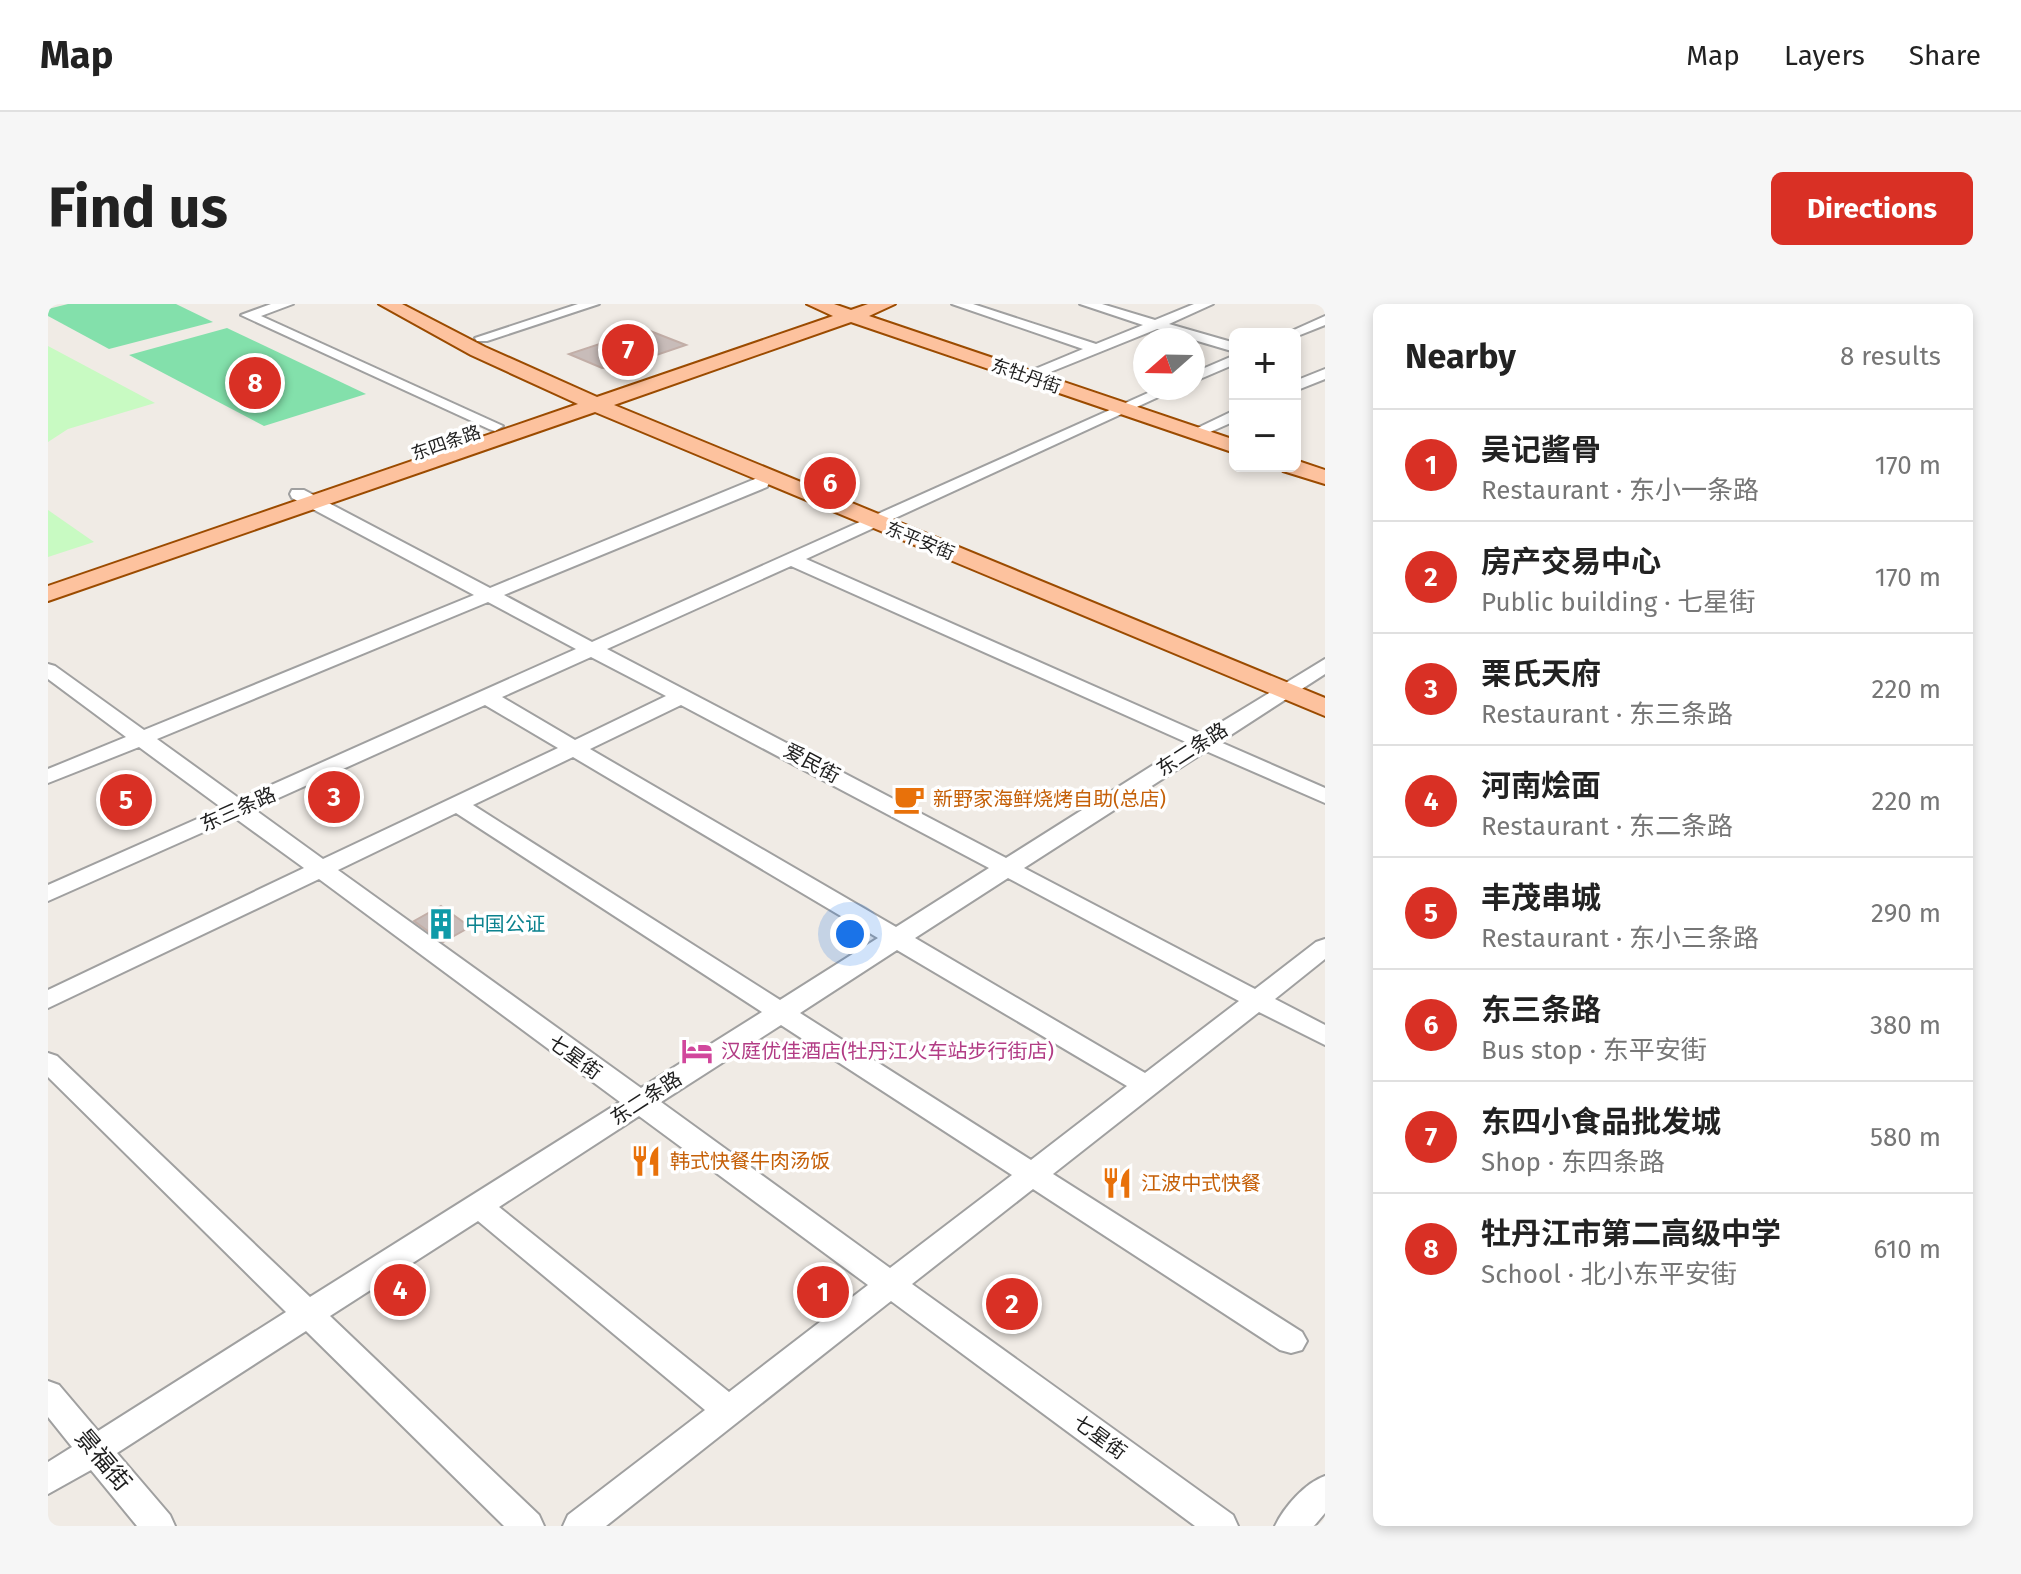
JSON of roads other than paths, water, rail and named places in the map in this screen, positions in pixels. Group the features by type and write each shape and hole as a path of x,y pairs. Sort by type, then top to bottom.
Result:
{"main road":[{"name":"东平安街","path":"388,304 478,351 599,397 1303,687 1325,708"},
{"name":"东平安街","path":"412,304 599,397"},
{"path":"48,594 306,497 599,397 836,308 886,304"},
{"name":"东牡丹街","path":"836,308 1229,445"},
{"name":"东四条路","path":"48,584 306,497 495,426 599,397"},
{"path":"1301,469 1325,477"}],"street":[{"path":"286,304 248,315 495,426"},
{"path":"482,338 592,304"},
{"path":"959,304 1097,349"},
{"path":"1087,304 1229,346"},
{"path":"1028,377 1206,304"},
{"path":"1301,330 1325,320"},
{"path":"1205,373 1229,362"},
{"path":"1301,368 1324,374"},
{"path":"1301,384 1324,374"},
{"name":"东三条路","path":"48,894 1144,400"},
{"path":"1195,433 1229,418"},
{"path":"48,777 761,483"},
{"name":"爱民街","path":"306,497 1009,866 1325,1036"},
{"path":"793,560 1325,796"},
{"name":"东二条路","path":"48,1480 1203,742 1303,687 1325,665"},
{"name":"七星街","path":"48,670 1221,1526"},
{"path":"48,1000 683,696"},
{"path":"487,697 1147,1086"},
{"path":"457,804 1291,1341"},
{"path":"580,1526 1325,947"},
{"path":"48,1062 527,1526"},
{"path":"478,1205 729,1411"},
{"name":"景福街","path":"48,1394 158,1526"},
{"path":"1292,1526 1325,1490"}],"place":[{"name":"东四小食品批发城","path":"628,350"},
{"name":"牡丹江市第二高级中学","path":"255,383"},
{"name":"东三条路","path":"830,483"},
{"name":"栗氏天府","path":"334,797"},
{"name":"新野家海鲜烧烤自助(总店)","path":"909,799"},
{"name":"丰茂串城","path":"126,800"},
{"name":"中国公证","path":"441,924"},
{"name":"汉庭优佳酒店(牡丹江火车站步行街店)","path":"697,1051"},
{"name":"韩式快餐牛肉汤饭","path":"646,1161"},
{"name":"江波中式快餐","path":"1117,1183"},
{"name":"河南烩面","path":"400,1290"},
{"name":"吴记酱骨","path":"823,1292"},
{"name":"房产交易中心","path":"1012,1304"}]}
